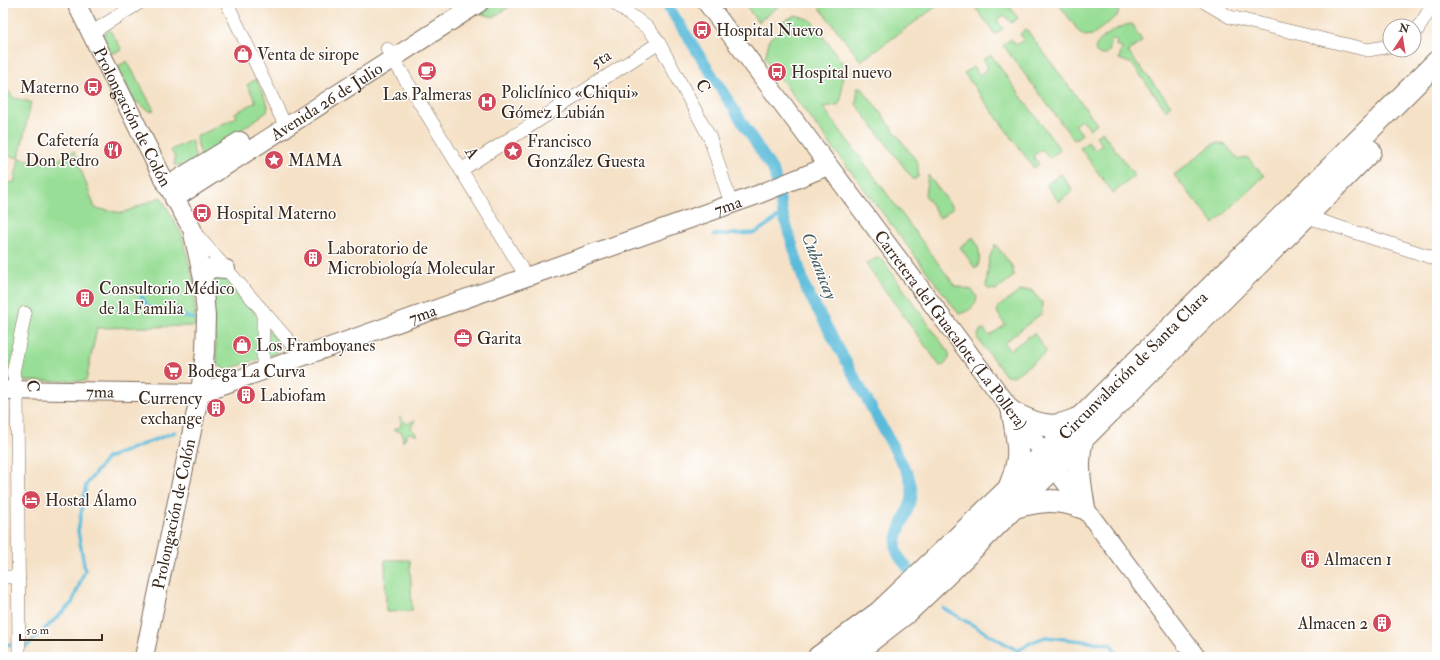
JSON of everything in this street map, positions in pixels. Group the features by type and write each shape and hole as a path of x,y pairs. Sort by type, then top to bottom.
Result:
{"highway":[{"name":"Circunvalación de Santa Clara","path":"1049,461 1082,439 1298,214 1437,62"},
{"name":"Circunvalación de Santa Clara","path":"819,657 880,612 1011,498 1049,461 1082,417 1437,81"},
{"path":"1013,413 1028,421 1059,426 1082,417"},
{"path":"1013,413 1019,454 1011,498 1037,501 1057,500 1084,508 1078,466 1078,453 1082,439"},
{"name":"Circunvalación de Santa Clara","path":"849,657 907,612 1011,498"}],"main road":[{"name":"Prolongación de Colón","path":"76,3 167,186 192,229 203,279 206,337 200,393 144,657"},
{"name":"Avenida 26 de Julio","path":"390,54 462,3"},
{"name":"Avenida 26 de Julio","path":"167,186 283,121 390,54 479,3"},
{"name":"Carretera del Guacalote (La Pollera)","path":"707,3 1196,657"},
{"name":"Avenida 26 de Julio","path":"167,186 169,177 176,177 186,174 283,121"},
{"name":"7ma","path":"10,390 200,393 303,358 526,276 757,195 828,166"},
{"path":"203,279 204,274 212,268 226,269"}],"street":[{"path":"91,33 139,3"},
{"path":"227,3 283,121"},
{"name":"C","path":"615,3 649,29 659,43 710,138 724,186 731,204"},
{"path":"1206,3 1230,17 1368,50 1382,47"},
{"path":"1422,22 1434,3"},
{"name":"5ta","path":"461,170 659,43"},
{"name":"A","path":"390,54 526,276"},
{"path":"1298,214 1437,259"},
{"name":"Prolongación de Colón","path":"192,229 303,358"},
{"path":"263,311 263,372"},
{"name":"C","path":"20,646 19,577 10,390 25,313"},
{"path":"3,577 19,577"}],"green space":[{"path":"495,3 513,3 494,17 478,13"},
{"path":"744,3 783,3 758,22"},
{"path":"816,3 941,3 861,61"},
{"path":"972,3 1007,3 1018,18 1011,23 1005,15 997,20 1003,29 995,34"},
{"path":"1058,3 1116,3 1119,10 1117,16 1092,35 1085,36 1080,33"},
{"path":"796,15 811,20 842,62 841,100 838,105 823,107 955,286 972,290 977,297 975,304 969,310 959,314 765,58 770,38 785,28 781,22"},
{"path":"1132,24 1142,41 1128,52 1171,105 1166,110 1132,64 1119,59 1122,48 1116,46 1117,40 1112,39 1109,52 1104,55 1097,54 1095,50 1099,41 1104,37 1116,29"},
{"path":"1026,29 1097,124 1090,129 1082,119 1075,125 1082,134 1074,140 1003,45 1011,39 1016,45 1024,40 1020,34"},
{"path":"110,30 122,50 109,54 100,37"},
{"path":"991,55 1060,150 1049,158 1042,149 1033,156 1039,164 1034,168 964,73 973,67 979,75 988,68 983,60"},
{"path":"127,61 154,110 150,111 135,101 118,69 120,65"},
{"path":"256,79 268,105 267,112 201,157 196,137 237,117 235,113 256,102 247,85"},
{"path":"3,86 14,98 31,102 19,158 3,154"},
{"path":"858,87 861,87 918,163 918,177 915,179 913,179 856,104"},
{"path":"1102,132 1135,176 1113,193 1080,148 1088,142 1095,150 1102,145 1096,136"},
{"path":"191,140 196,160 185,166 174,165 175,158 171,150"},
{"path":"1218,143 1226,145 1239,160 1247,157 1264,176 1214,224 1174,175 1213,144"},
{"path":"74,151 95,208 122,213 161,197 182,235 193,280 196,326 97,328 86,381 3,381 3,181 14,183 19,158 50,164"},
{"path":"1061,174 1073,191 1059,202 1046,185"},
{"path":"928,175 953,208 940,218 925,195"},
{"path":"973,237 979,252 979,264 977,268 975,268 960,247"},
{"path":"995,244 1012,266 1014,276 996,290 988,289 986,286 989,259"},
{"path":"877,258 882,259 949,353 949,359 944,365 940,366 866,264"},
{"path":"222,272 279,343 280,349 276,354 225,370 217,364 211,276"},
{"path":"1031,290 1042,302 1042,313 1004,343 1010,350 1034,333 1047,352 1014,376 1006,376 977,338 980,330 984,329 989,336 1005,325 998,314 997,308 1020,291"},
{"path":"400,417 407,424 415,420 411,428 418,435 408,433 403,442 402,432 393,430 401,426"},
{"path":"385,560 410,560 412,611 386,612"}],"waterway":[{"name":"Cubanicay","path":"666,3 774,172 783,214 806,289 908,474 912,487 912,496 899,533 896,547 898,555 908,568"},
{"path":"714,235 755,233 783,214"},
{"path":"141,295 148,307 195,319"},
{"path":"22,645 27,646 72,603 85,570 78,531 86,485 107,458 175,432"},
{"name":"Cubanicay","path":"943,608 1018,651 1030,643 1045,637 1111,644 1119,657"},
{"path":"3,644 16,645"}],"place":[{"name":"Hospital Nuevo","path":"702,30"},
{"name":"Venta de sirope","path":"243,54"},
{"name":"Las Palmeras","path":"427,71"},
{"name":"Hospital nuevo","path":"777,72"},
{"name":"Materno","path":"93,87"},
{"name":"Policlínico «Chiqui» Gómez Lubián","path":"487,102"},
{"name":"Cafetería Don Pedro","path":"113,150"},
{"name":"Francisco González Guesta","path":"513,151"},
{"name":"MAMA","path":"274,160"},
{"name":"Hospital Materno","path":"202,213"},
{"name":"Laboratorio de Microbiología Molecular","path":"313,258"},
{"name":"Consultorio Médico de la Familia","path":"85,298"},
{"name":"Garita","path":"463,338"},
{"name":"Los Framboyanes","path":"242,345"},
{"name":"Bodega La Curva","path":"173,371"},
{"name":"Labiofam","path":"246,395"},
{"name":"Currency exchange","path":"216,408"},
{"name":"Hostal Álamo","path":"31,500"},
{"name":"Almacen 1","path":"1310,559"},
{"name":"Almacen 2","path":"1382,623"}]}
